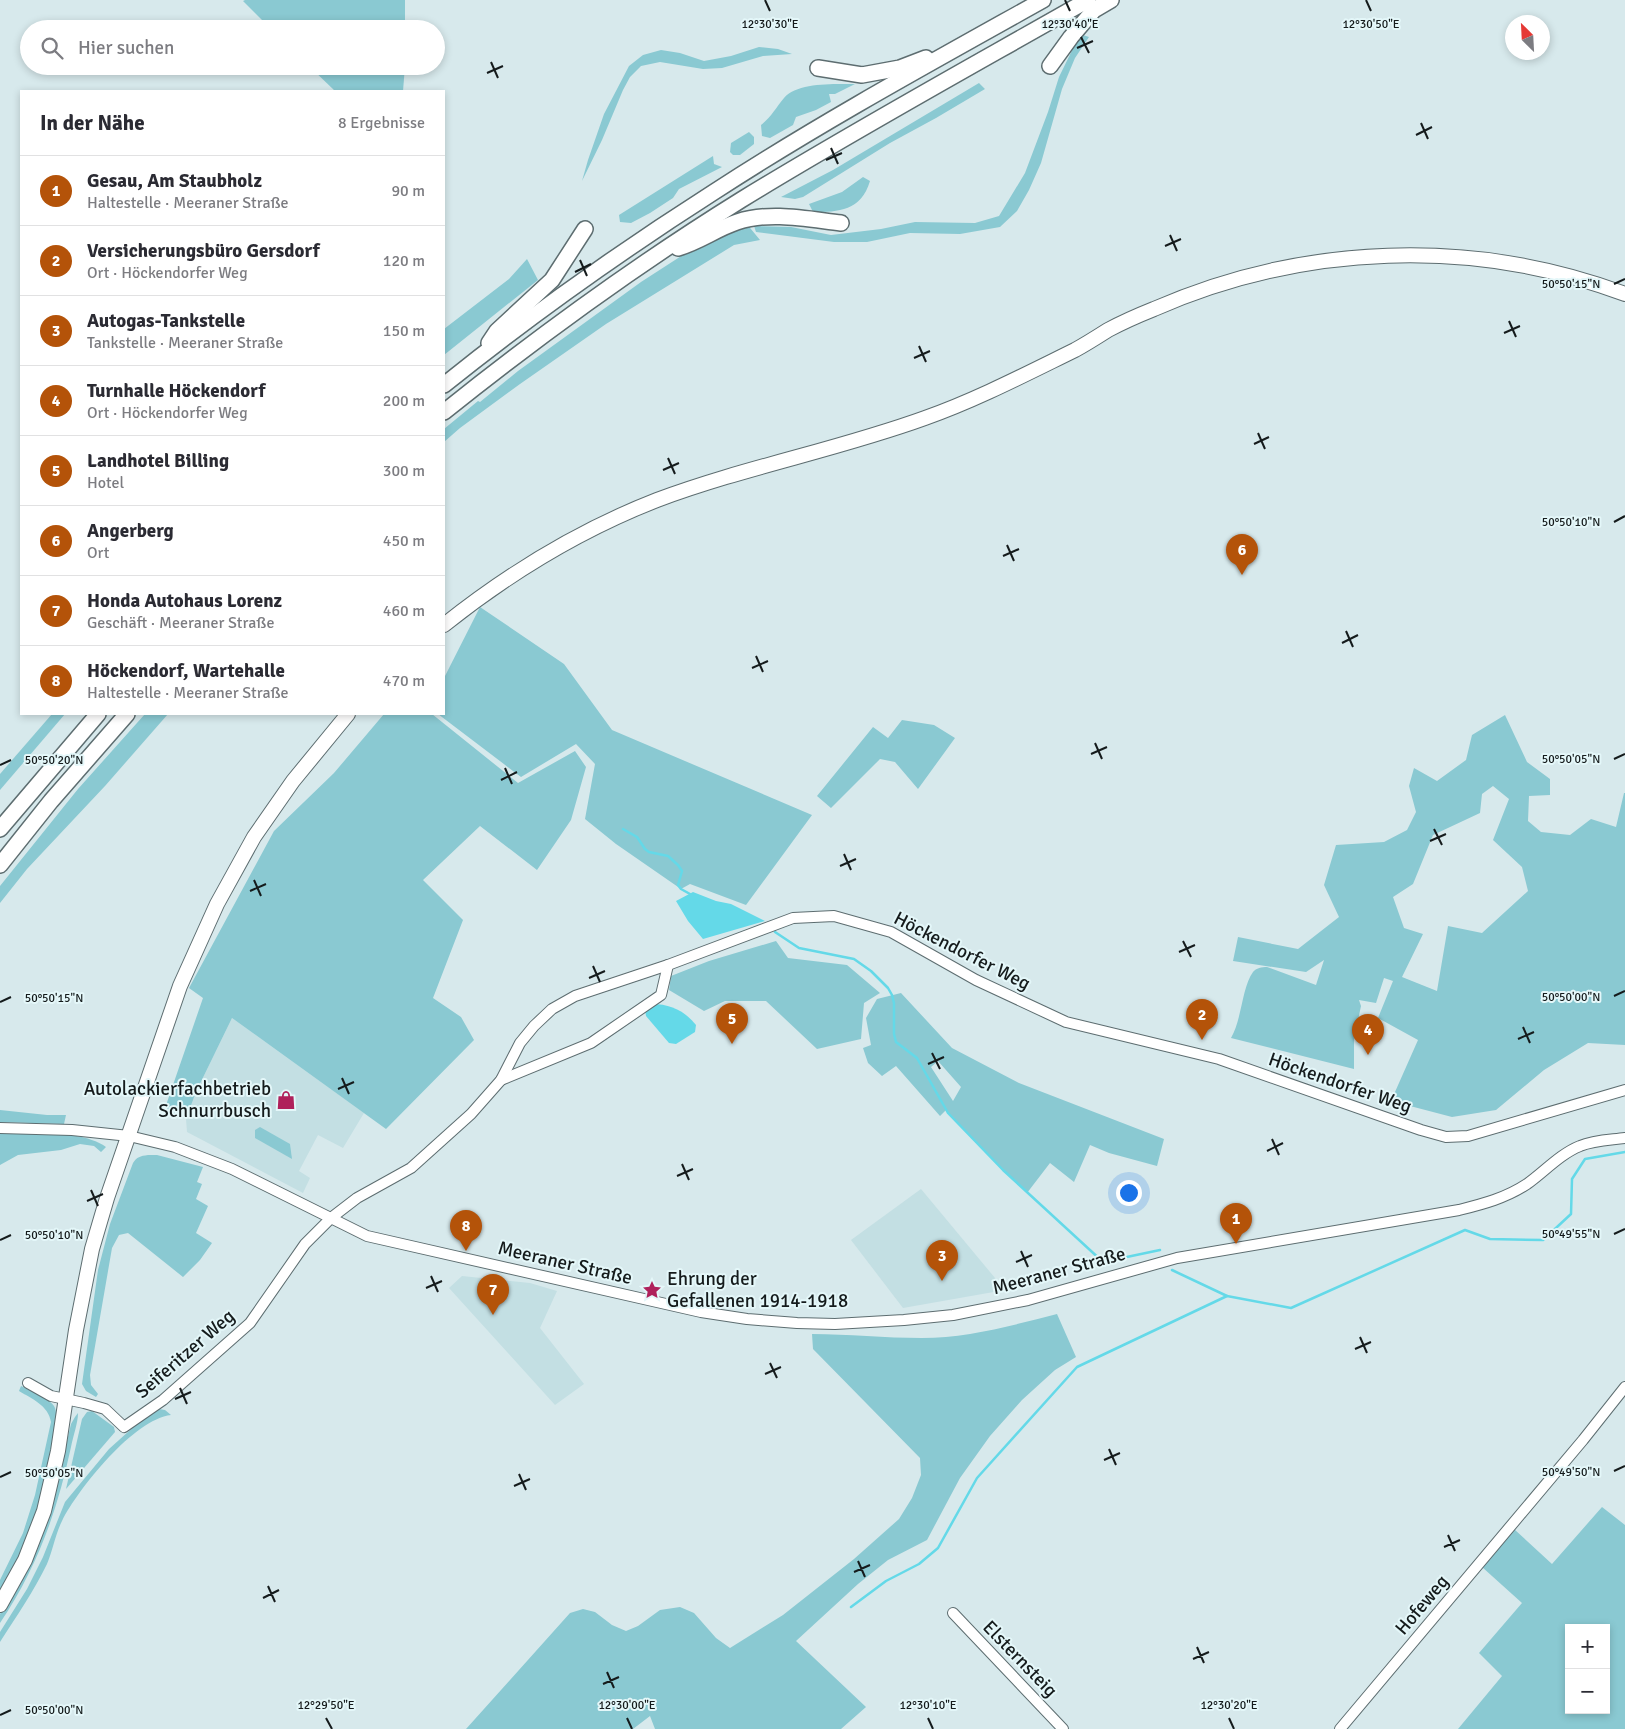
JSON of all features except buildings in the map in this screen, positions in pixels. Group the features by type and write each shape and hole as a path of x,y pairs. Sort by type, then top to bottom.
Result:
{"highway":[{"path":"445,384 561,295 714,192 866,101 1043,0"},
{"path":"445,411 540,338 657,255 742,200 858,131 1088,0"},
{"path":"1050,66 1094,10 1111,0"},
{"path":"818,68 862,75 900,68 967,43"},
{"path":"657,255 694,243 720,228 766,216 841,223"},
{"path":"480,356 497,331 552,280 585,228"},
{"path":"0,829 97,715"},
{"path":"0,865 51,801 127,715"}],"main road":[{"path":"445,624 469,605 523,568 613,520 656,501 744,472 930,417 1078,348 1110,329 1205,288 1283,267 1330,260 1381,255 1452,256 1513,264 1580,278 1625,294"},
{"path":"0,1606 25,1560 44,1511 58,1451 76,1330 92,1249 107,1198 180,986 217,904 267,816 344,718"}],"street":[{"name":"Höckendorfer Weg","path":"332,1218 357,1198 411,1168 471,1114 501,1080 520,1044 534,1026 552,1009 574,996 668,965 794,918 834,916 892,932 976,980 1066,1022 1219,1059 1412,1127 1446,1137 1468,1136 1625,1090"},
{"path":"501,1080 591,1043 660,995 668,965"},
{"name":"Meeraner Straße","path":"0,1128 72,1130 129,1136 175,1148 213,1161 268,1186 367,1236 701,1312 747,1319 797,1323 875,1322 952,1314 994,1307 1028,1300 1177,1258 1459,1210 1499,1199 1527,1184 1554,1162 1579,1146 1625,1138"},
{"name":"Seiferitzer Weg","path":"28,1383 51,1396 105,1409 124,1427 163,1400 250,1322 305,1244 332,1218"},
{"name":"Hofeweg","path":"1340,1729 1583,1440 1625,1386"},
{"name":"Elsternsteig","path":"952,1613 1063,1729"}],"shaded area":[{"path":"405,0 405,20 262,20 243,1"},
{"path":"1080,34 1089,37 1075,58 1062,89 1041,163 1017,211 1000,227 960,234 910,233 867,242 834,242 756,232 754,226 791,227 831,235 881,229 915,222 975,223 999,216 1025,173 1059,77"},
{"path":"759,47 778,49 792,54 763,56 722,68 703,69 660,62 641,66 630,77 623,90 582,181 604,114 629,66 643,55 661,50 680,53 704,61 731,56"},
{"path":"318,75 404,75 403,90 334,90"},
{"path":"979,83 985,89 890,143 803,197 795,199 781,197 833,170"},
{"path":"855,84 835,94 829,94 831,102 796,117 793,125 770,138 762,136 761,125 790,93 798,89 817,85"},
{"path":"749,132 754,137 754,144 740,155 733,155 730,152 731,143"},
{"path":"713,156 714,164 722,167 679,189 673,198 650,213 631,223 620,222 619,215"},
{"path":"863,177 870,181 866,191 855,204 840,210 813,212 809,204 842,192"},
{"path":"746,223 760,240 734,245 606,324 520,384 445,441 445,428 478,401 480,402 518,371 641,282 706,240"},
{"path":"527,259 538,280 445,354 445,328 509,279"},
{"path":"480,607 564,664 612,730 812,815 746,905 690,884 681,889 616,844 585,819 595,764 576,744 521,777 439,715 445,715 445,676"},
{"path":"51,715 64,715 0,790 0,774"},
{"path":"144,715 167,715 105,786 27,869 0,903 0,886 78,789"},
{"path":"383,715 433,715 518,783 575,751 586,767 571,820 537,870 480,826 423,880 463,920 433,998 461,1017 474,1040 386,1129 232,1018 196,1092 186,1119 164,1111 203,998 189,988 274,831 334,773"},
{"path":"1505,715 1527,762 1550,779 1550,795 1529,796 1528,821 1541,832 1570,835 1591,819 1616,827 1625,793 1625,1045 1588,1043 1544,1070 1496,1110 1452,1117 1391,1101 1418,1040 1378,1018 1393,981 1384,978 1376,1003 1359,1000 1361,1006 1354,1039 1354,1069 1231,1038 1238,1022 1246,986 1254,971 1267,967 1316,985 1324,960 1306,972 1233,961 1238,937 1298,949 1339,917 1324,885 1336,845 1384,842 1407,830 1416,812 1409,786 1414,768 1437,781 1466,760 1472,735","holes":["1493,786 1509,799 1493,840 1522,867 1528,891 1482,933 1448,926 1437,991 1402,977 1423,934 1404,928 1393,897 1413,884 1433,835 1480,813 1482,794"]},
{"path":"902,720 934,725 955,738 918,789 895,762 880,759 831,808 817,796 873,727 888,738"},
{"path":"693,892 716,901 731,904 765,921 703,939 688,921 676,901"},
{"path":"776,941 788,958 847,965 880,993 864,1003 861,1039 817,1049 766,1001 725,1001 704,1011 669,990 671,976 709,961"},
{"path":"901,993 952,1048 1019,1083 1164,1139 1157,1166 1109,1153 1090,1145 1074,1182 1050,1163 1027,1193 946,1110 940,1116 896,1066 882,1076 868,1063 863,1048 871,1045 866,1018 877,999","holes":["938,1061 961,1087 953,1101 931,1067"]},
{"path":"652,1004 665,1005 682,1012 696,1025 695,1032 676,1044 669,1043 646,1016 645,1009"},
{"path":"232,1018 364,1113 343,1148 318,1135 299,1171 310,1178 303,1193 187,1132 186,1119 196,1092"},
{"path":"0,1110 66,1115 64,1124 0,1122"},
{"path":"260,1127 290,1144 292,1159 255,1138 255,1130"},
{"path":"40,1133 69,1135 83,1137 106,1147 101,1152 94,1146 80,1144 61,1150 18,1155 0,1165 0,1134"},
{"path":"157,1155 203,1167 197,1182 202,1184 196,1199 208,1206 196,1233 212,1243 200,1260 183,1277 128,1233 119,1235 112,1248 90,1375 91,1385 98,1394 96,1397 86,1391 82,1384 98,1270 110,1224 133,1163 139,1157"},
{"path":"921,1189 1005,1290 903,1308 851,1240"},
{"path":"462,1276 530,1283 557,1291 540,1328 584,1384 555,1405 449,1288"},
{"path":"1057,1314 1076,1357 1055,1370 1022,1400 990,1436 960,1478 927,1540 888,1560 858,1584 796,1641 866,1707 841,1729 655,1729 650,1716 633,1729 466,1729 570,1613 583,1609 595,1612 612,1625 626,1631 638,1626 660,1610 680,1607 694,1613 716,1638 730,1648 783,1615 854,1559 899,1519 912,1498 921,1475 920,1458 813,1349 812,1334 908,1338 956,1336"},
{"path":"21,1386 39,1394 54,1406 56,1410 56,1423 45,1486 28,1540 0,1596 0,1580 23,1533 35,1495 51,1422 47,1411 43,1407 19,1391"},
{"path":"159,1409 165,1410 171,1415 156,1419 124,1442 94,1474 70,1507 62,1521 42,1574 0,1642 0,1632 27,1589 43,1557 65,1502 109,1449 148,1414"},
{"path":"92,1411 114,1427 115,1432 66,1489 82,1419 87,1412"},
{"path":"78,1413 59,1494 44,1539 25,1581 0,1623 0,1614 14,1592 53,1500 71,1424"},
{"path":"1602,1507 1625,1525 1625,1729 1458,1729 1502,1676 1479,1653 1522,1603 1482,1567 1514,1529 1552,1564"}],"waterway":[{"path":"623,829 637,837 649,852 668,856 678,865 682,871 678,885 690,894"},
{"path":"775,932 799,948 854,959 871,971 888,988 894,1003 894,1034 896,1042 917,1058 948,1113 1003,1170 1103,1262 1160,1250"},
{"path":"851,1607 886,1581 919,1564 938,1548 977,1478 1077,1367 1227,1296 1291,1308 1465,1230 1490,1239 1543,1240 1571,1214 1572,1179 1585,1159 1625,1152"},
{"path":"1172,1270 1227,1296"}],"place":[{"name":"Angerberg","path":"1242,575"},
{"name":"Versicherungsbüro Gersdorf","path":"1202,1040"},
{"name":"Landhotel Billing","path":"732,1044"},
{"name":"Turnhalle Höckendorf","path":"1368,1055"},
{"name":"Autolackierfachbetrieb Schnurrbusch","path":"286,1100"},
{"name":"Gesau, Am Staubholz","path":"1236,1244"},
{"name":"Höckendorf, Wartehalle","path":"466,1251"},
{"name":"Autogas-Tankstelle","path":"942,1281"},
{"name":"Ehrung der Gefallenen 1914-1918","path":"652,1290"},
{"name":"Honda Autohaus Lorenz","path":"493,1315"}]}
